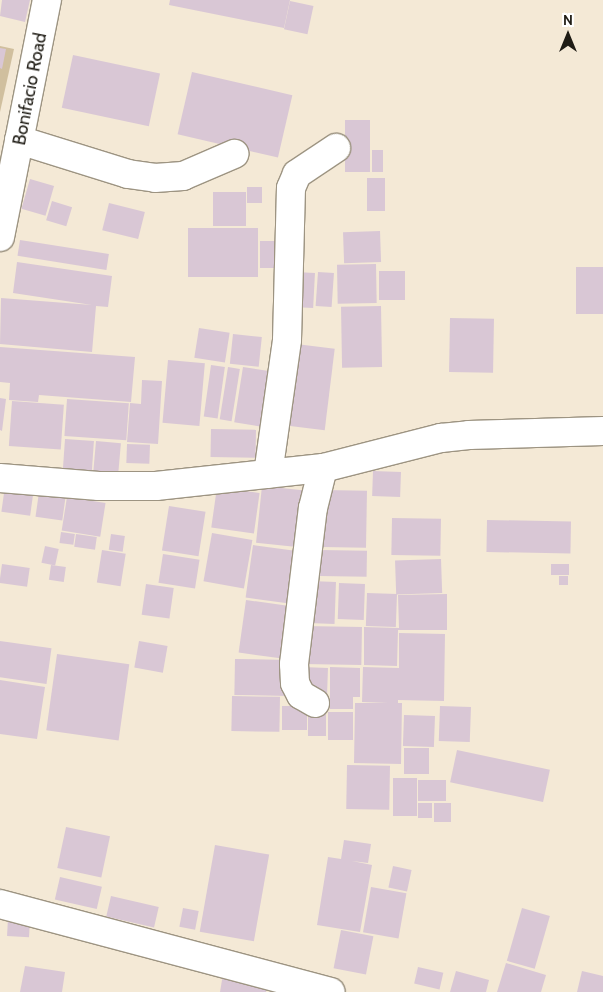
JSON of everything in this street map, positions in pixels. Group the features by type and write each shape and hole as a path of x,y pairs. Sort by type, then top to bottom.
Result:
{"street":[{"name":"Bonifacio Road","path":"0,236 48,0"},
{"path":"20,140 128,174 155,178 183,176 234,154"},
{"path":"268,474 287,340 291,188 297,174 336,148"},
{"path":"0,478 99,486 156,486 323,468 441,438 504,432 603,431"},
{"path":"315,703 301,695 295,683 294,664 313,508 323,468"},
{"path":"0,904 331,992"}],"shaded area":[{"path":"0,46 14,49 0,112"}],"building":[{"path":"2,0 30,0 25,22 0,16"},
{"path":"170,0 290,0 284,28 169,5"},
{"path":"290,1 313,6 307,34 284,29"},
{"path":"0,48 6,49 2,69 0,68"},
{"path":"73,55 160,74 149,126 62,108"},
{"path":"192,72 292,95 278,158 178,134"},
{"path":"345,120 370,120 370,172 345,172"},
{"path":"372,150 383,150 383,172 372,172"},
{"path":"367,178 385,178 385,211 367,211"},
{"path":"30,179 54,186 45,216 21,209"},
{"path":"247,187 262,187 262,203 247,203"},
{"path":"213,192 246,192 246,226 213,226"},
{"path":"52,201 72,207 66,226 46,220"},
{"path":"109,203 145,212 138,239 102,230"},
{"path":"188,228 258,228 258,277 188,277"},
{"path":"380,231 381,262 344,263 343,232"},
{"path":"20,240 109,254 106,270 17,256"},
{"path":"260,241 279,241 279,268 260,268"},
{"path":"17,262 112,276 108,307 96,306 92,352 0,344 1,298 92,305 13,293"},
{"path":"376,264 377,303 338,304 337,265"},
{"path":"576,267 603,267 603,314 576,314"},
{"path":"379,271 405,271 405,300 379,300"},
{"path":"295,272 315,273 313,308 293,307"},
{"path":"318,272 334,273 332,307 316,306"},
{"path":"381,306 382,367 342,368 341,307"},
{"path":"450,318 494,319 493,373 449,372"},
{"path":"199,328 230,333 225,362 194,358"},
{"path":"233,334 262,337 259,367 230,364"},
{"path":"296,344 335,349 325,430 286,425"},
{"path":"0,347 135,357 131,402 39,395 38,402 9,400 10,383 0,382"},
{"path":"168,360 205,363 199,426 163,423"},
{"path":"211,365 225,367 218,418 204,416"},
{"path":"228,367 240,369 232,421 220,419"},
{"path":"243,367 274,372 265,427 234,422"},
{"path":"142,380 162,381 158,444 127,442 130,403 141,404"},
{"path":"0,398 6,399 2,431 0,430"},
{"path":"67,399 129,403 126,440 64,436"},
{"path":"12,401 64,405 61,450 9,446"},
{"path":"211,429 256,430 256,458 211,457"},
{"path":"65,439 94,441 91,477 62,475"},
{"path":"96,441 121,443 118,477 93,475"},
{"path":"127,444 150,445 149,464 126,463"},
{"path":"373,471 401,472 400,497 372,496"},
{"path":"5,486 34,490 30,516 1,512"},
{"path":"262,486 303,490 297,547 256,543"},
{"path":"217,487 260,493 254,534 211,528"},
{"path":"324,490 367,491 366,548 323,547"},
{"path":"39,492 66,496 62,521 36,517"},
{"path":"67,497 106,503 100,537 62,531"},
{"path":"169,506 206,512 199,556 162,550"},
{"path":"392,518 441,519 440,556 391,555"},
{"path":"487,520 571,521 570,553 486,552"},
{"path":"61,532 75,534 73,545 59,543"},
{"path":"212,533 252,540 244,588 203,581"},
{"path":"76,534 97,537 95,550 74,547"},
{"path":"111,534 125,536 123,552 109,550"},
{"path":"253,545 297,551 289,604 246,597"},
{"path":"45,546 59,549 55,566 41,563"},
{"path":"102,550 126,554 121,586 97,583"},
{"path":"320,550 367,551 367,577 320,576"},
{"path":"163,554 200,560 195,588 158,583"},
{"path":"441,559 442,593 396,595 395,561"},
{"path":"2,564 30,568 27,587 0,583"},
{"path":"551,564 569,564 569,575 551,575"},
{"path":"51,565 66,567 64,582 49,580"},
{"path":"559,576 568,576 568,585 559,585"},
{"path":"310,581 336,582 335,624 309,623"},
{"path":"339,583 365,584 364,620 338,619"},
{"path":"146,584 174,588 169,619 142,615"},
{"path":"367,593 397,594 396,627 366,626"},
{"path":"447,594 447,630 398,630 397,666 364,665 364,627 399,628 398,595"},
{"path":"246,600 290,606 282,659 239,652"},
{"path":"303,626 362,627 361,665 302,664"},
{"path":"399,633 445,634 444,701 398,700 398,703 402,703 401,764 354,763 355,703 388,703 362,702 363,667 399,668"},
{"path":"0,641 51,648 46,684 0,677"},
{"path":"139,641 168,646 163,673 134,668"},
{"path":"57,654 129,664 119,740 46,730"},
{"path":"235,659 289,660 288,696 234,695"},
{"path":"302,667 328,668 327,695 301,694"},
{"path":"330,667 360,668 360,697 353,697 353,709 330,709"},
{"path":"0,680 45,687 37,739 0,734"},
{"path":"232,696 280,697 279,732 231,731"},
{"path":"282,706 307,706 307,730 282,730"},
{"path":"440,706 471,707 470,742 439,741"},
{"path":"308,708 326,708 326,736 308,736"},
{"path":"328,712 353,712 353,740 328,740"},
{"path":"404,715 435,716 434,747 403,746"},
{"path":"404,748 429,748 429,774 404,774"},
{"path":"457,750 550,770 543,802 450,782"},
{"path":"347,765 390,766 389,810 346,809"},
{"path":"393,778 417,778 417,816 393,816"},
{"path":"418,780 446,780 446,801 418,801"},
{"path":"418,803 432,803 432,818 418,818"},
{"path":"434,803 451,803 451,822 434,822"},
{"path":"66,827 110,836 101,877 57,868"},
{"path":"344,840 371,844 368,863 352,861 372,865 360,932 317,925 328,857 341,859"},
{"path":"215,845 269,855 254,941 200,932"},
{"path":"393,866 412,870 407,891 388,888"},
{"path":"60,877 102,887 97,909 55,899"},
{"path":"371,887 406,893 398,939 363,932"},
{"path":"111,896 159,907 154,927 106,916"},
{"path":"183,908 199,911 195,930 179,927"},
{"path":"522,908 550,916 535,969 507,961"},
{"path":"8,918 30,919 29,937 7,936"},
{"path":"341,930 373,936 366,975 334,968"},
{"path":"506,963 546,975 541,992 497,992"},
{"path":"25,966 65,972 62,992 20,992"},
{"path":"418,967 443,973 440,989 414,984"},
{"path":"456,971 489,980 486,992 450,992"},
{"path":"582,971 603,976 603,992 577,992"},
{"path":"223,974 268,982 266,992 220,992"}]}
